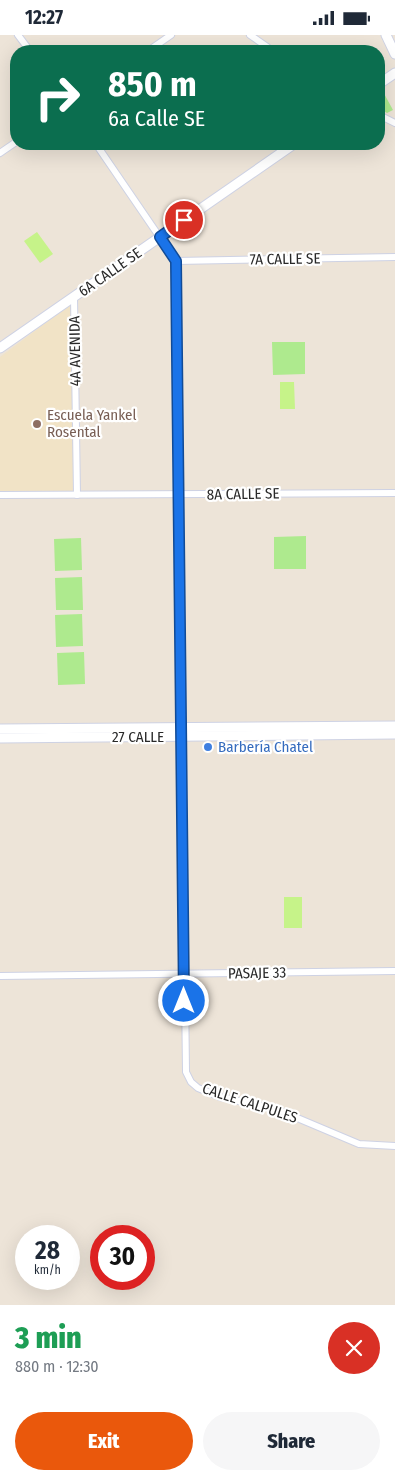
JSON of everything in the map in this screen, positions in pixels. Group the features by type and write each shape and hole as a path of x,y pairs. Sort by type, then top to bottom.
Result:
{"main road":[{"path":"386,35 395,54"},
{"name":"6A CALLE SE","path":"0,348 285,150"},
{"name":"27 CALLE","path":"0,738 395,726"},
{"name":"27 CALLE","path":"0,729 395,734"}],"street":[{"path":"157,45 171,35"},
{"path":"250,35 264,45"},
{"path":"100,150 176,261"},
{"path":"395,257 395,263"},
{"name":"7A CALLE SE","path":"176,261 395,257"},
{"name":"CALLE CALPULES","path":"176,261 184,1053 188,1078 198,1088 220,1097 276,1109 359,1144 395,1146"},
{"name":"4A AVENIDA","path":"74,297 77,495"},
{"name":"8A CALLE SE","path":"0,495 395,493"},
{"name":"PASAJE 33","path":"0,976 395,971"}],"shaded area":[{"name":"Escuela Yankel Rosental","path":"71,304 74,491 0,491 0,357"}],"green space":[{"path":"385,95 393,110 387,113 385,112"},
{"path":"37,232 53,254 40,263 24,241"},
{"path":"272,342 305,342 305,374 273,375"},
{"path":"280,382 294,382 295,409 280,409"},
{"path":"306,536 306,569 274,569 274,537"},
{"path":"81,538 82,570 55,571 54,539"},
{"path":"82,577 83,610 56,610 55,578"},
{"path":"82,614 83,646 56,647 55,615"},
{"path":"84,652 85,684 58,685 57,653"},
{"path":"284,897 302,897 302,928 284,928"}],"place":[{"name":"Escuela Yankel Rosental","path":"37,424"},
{"name":"Barbería Chatel","path":"208,747"}],"route":[{"path":"184,220 160,237 176,261 184,1001"}]}
